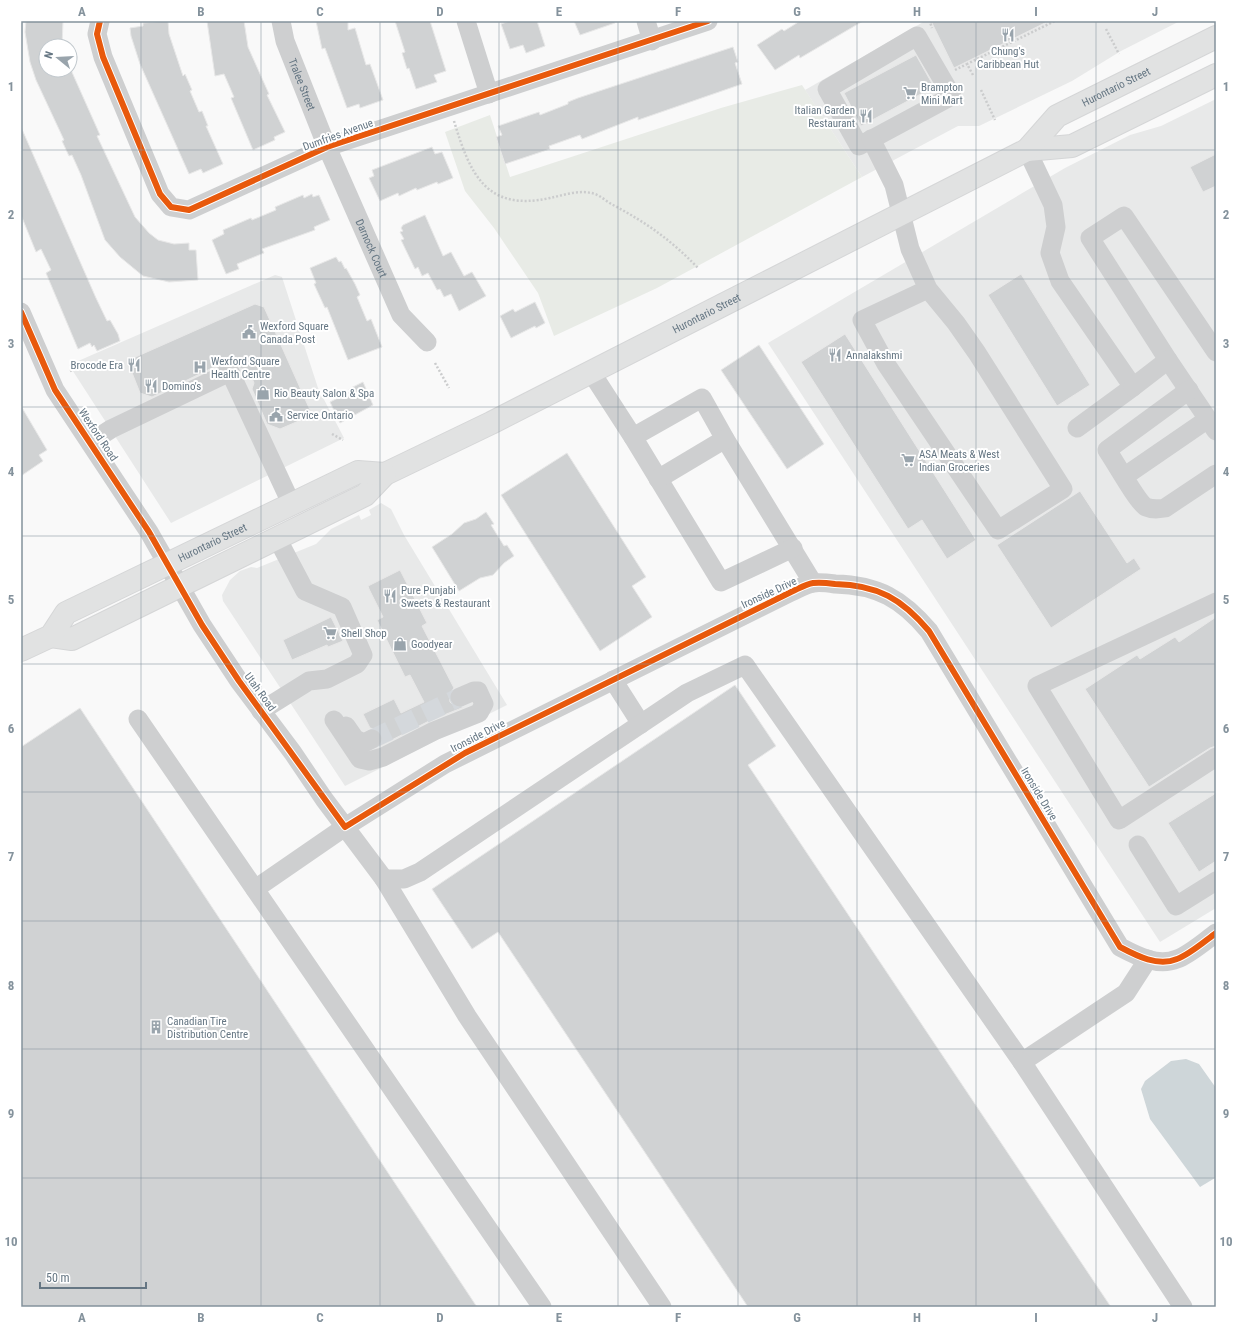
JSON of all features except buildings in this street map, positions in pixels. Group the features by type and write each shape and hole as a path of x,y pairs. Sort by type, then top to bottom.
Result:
{"main road":[{"name":"Hurontario Street","path":"385,474 358,472 291,503 66,613 51,636 72,639 365,495 385,474 491,424 1027,150 1057,116 1214,37"},
{"name":"Hurontario Street","path":"1027,150 1072,146 1216,76"},
{"path":"21,650 51,636"}],"street":[{"name":"Dumfries Avenue","path":"100,21 97,34 103,57 160,194 171,207 190,210 327,147 450,108 708,21"},
{"name":"Tralee Street","path":"281,21 285,41 327,147"},
{"path":"466,21 489,94"},
{"path":"646,21 652,41"},
{"path":"917,36 952,96 871,139 859,146 827,89 917,36"},
{"path":"871,139 894,185 910,249 928,289 956,323 1063,489 998,530 886,364 862,320 928,289"},
{"name":"Darnock Court","path":"327,147 401,315 427,342"},
{"path":"1027,150 1053,205 1056,227 1050,253 1060,281 1133,387"},
{"path":"1125,476 1212,425 1168,360 1090,238 1124,216 1216,352"},
{"name":"Wexford Road","path":"21,312 55,390 91,442 149,532 167,564"},
{"path":"1077,428 1168,360"},
{"path":"91,442 111,429 230,372 291,503"},
{"path":"591,372 633,437 721,582 793,548"},
{"path":"1189,390 1107,450 1125,476 1135,495 1145,507 1155,509 1165,508 1216,474"},
{"path":"633,437 702,398 725,439 813,583"},
{"path":"658,479 725,439"},
{"path":"261,711 309,680 327,679 358,664 363,655 342,608 305,592 278,538"},
{"name":"Utah Road","path":"167,564 202,625 261,711 384,880 467,1016 662,1307"},
{"name":"Ironside Drive","path":"255,889 445,764 613,680 813,583 848,584 870,588 891,597 913,612 929,632 1120,947 1157,962 1177,960 1216,933"},
{"path":"1216,602 1038,686 1119,820 1216,757"},
{"path":"384,880 404,879 420,872 687,693 745,666 1022,1062 1183,1307"},
{"path":"613,680 641,724"},
{"path":"372,739 364,743 355,739 337,719 360,759 373,760 434,731 479,713 484,704 478,692 474,691 460,697"},
{"path":"138,719 542,1307"},
{"path":"1138,845 1176,906 1216,881"},
{"path":"1022,1062 1126,993 1148,959"}],"path":[{"path":"973,75 967,64 1056,21"},
{"path":"1106,29 1119,54"},
{"path":"981,90 995,120"},
{"path":"450,108 466,156 476,177 488,190 503,198 520,201 548,199 578,192 594,194 646,223 682,252 698,268"},
{"path":"435,363 449,388"},
{"path":"70,371 84,365"},
{"path":"332,434 343,440"}],"shaded area":[{"path":"925,21 1180,21 1121,51 1072,81 979,126 958,126 862,177 805,90"},
{"path":"802,85 862,177 657,288 554,336 538,293 494,228 465,191 445,132 490,115 510,177 721,108"},
{"path":"1216,99 1216,908 1160,942 768,343 1065,168 1130,135 1161,126"},
{"path":"275,275 282,277 318,388 344,438 171,523 69,365"},
{"path":"381,503 391,509 404,535 507,705 345,786 223,601 222,595 230,580 240,571 251,567 257,568 316,544 331,529 359,515 361,520 371,515 369,510"},
{"path":"1186,1059 1199,1064 1216,1088 1216,1180 1215,1178 1200,1187 1150,1119 1141,1089 1145,1081 1171,1061"}],"tunnel":[{"path":"372,739 460,697"}],"cycle path":[{"path":"100,21 97,34 103,57 160,194 171,207 189,210 327,147 708,21"},
{"path":"21,312 55,390 149,532 202,625 239,681 345,827 465,753 805,585 813,583 850,585 877,591 899,602 929,631 1120,947 1133,954 1155,961 1170,961 1177,959 1197,948 1216,933"}],"place":[{"name":"Chung's Caribbean Hut","path":"1008,35"},
{"name":"Brampton Mini Mart","path":"910,93"},
{"name":"Italian Garden Restaurant","path":"866,116"},
{"name":"Wexford Square Canada Post","path":"249,332"},
{"name":"Annalakshmi","path":"835,355"},
{"name":"Brocode Era","path":"134,365"},
{"name":"Wexford Square Health Centre","path":"200,367"},
{"name":"Domino's","path":"151,386"},
{"name":"Rio Beauty Salon & Spa","path":"263,393"},
{"name":"Service Ontario","path":"276,415"},
{"name":"ASA Meats & West Indian Groceries","path":"908,460"},
{"name":"Pure Punjabi Sweets & Restaurant","path":"390,596"},
{"name":"Shell Shop","path":"330,633"},
{"name":"Goodyear","path":"400,644"},
{"name":"Canadian Tire Distribution Centre","path":"156,1027"}]}
